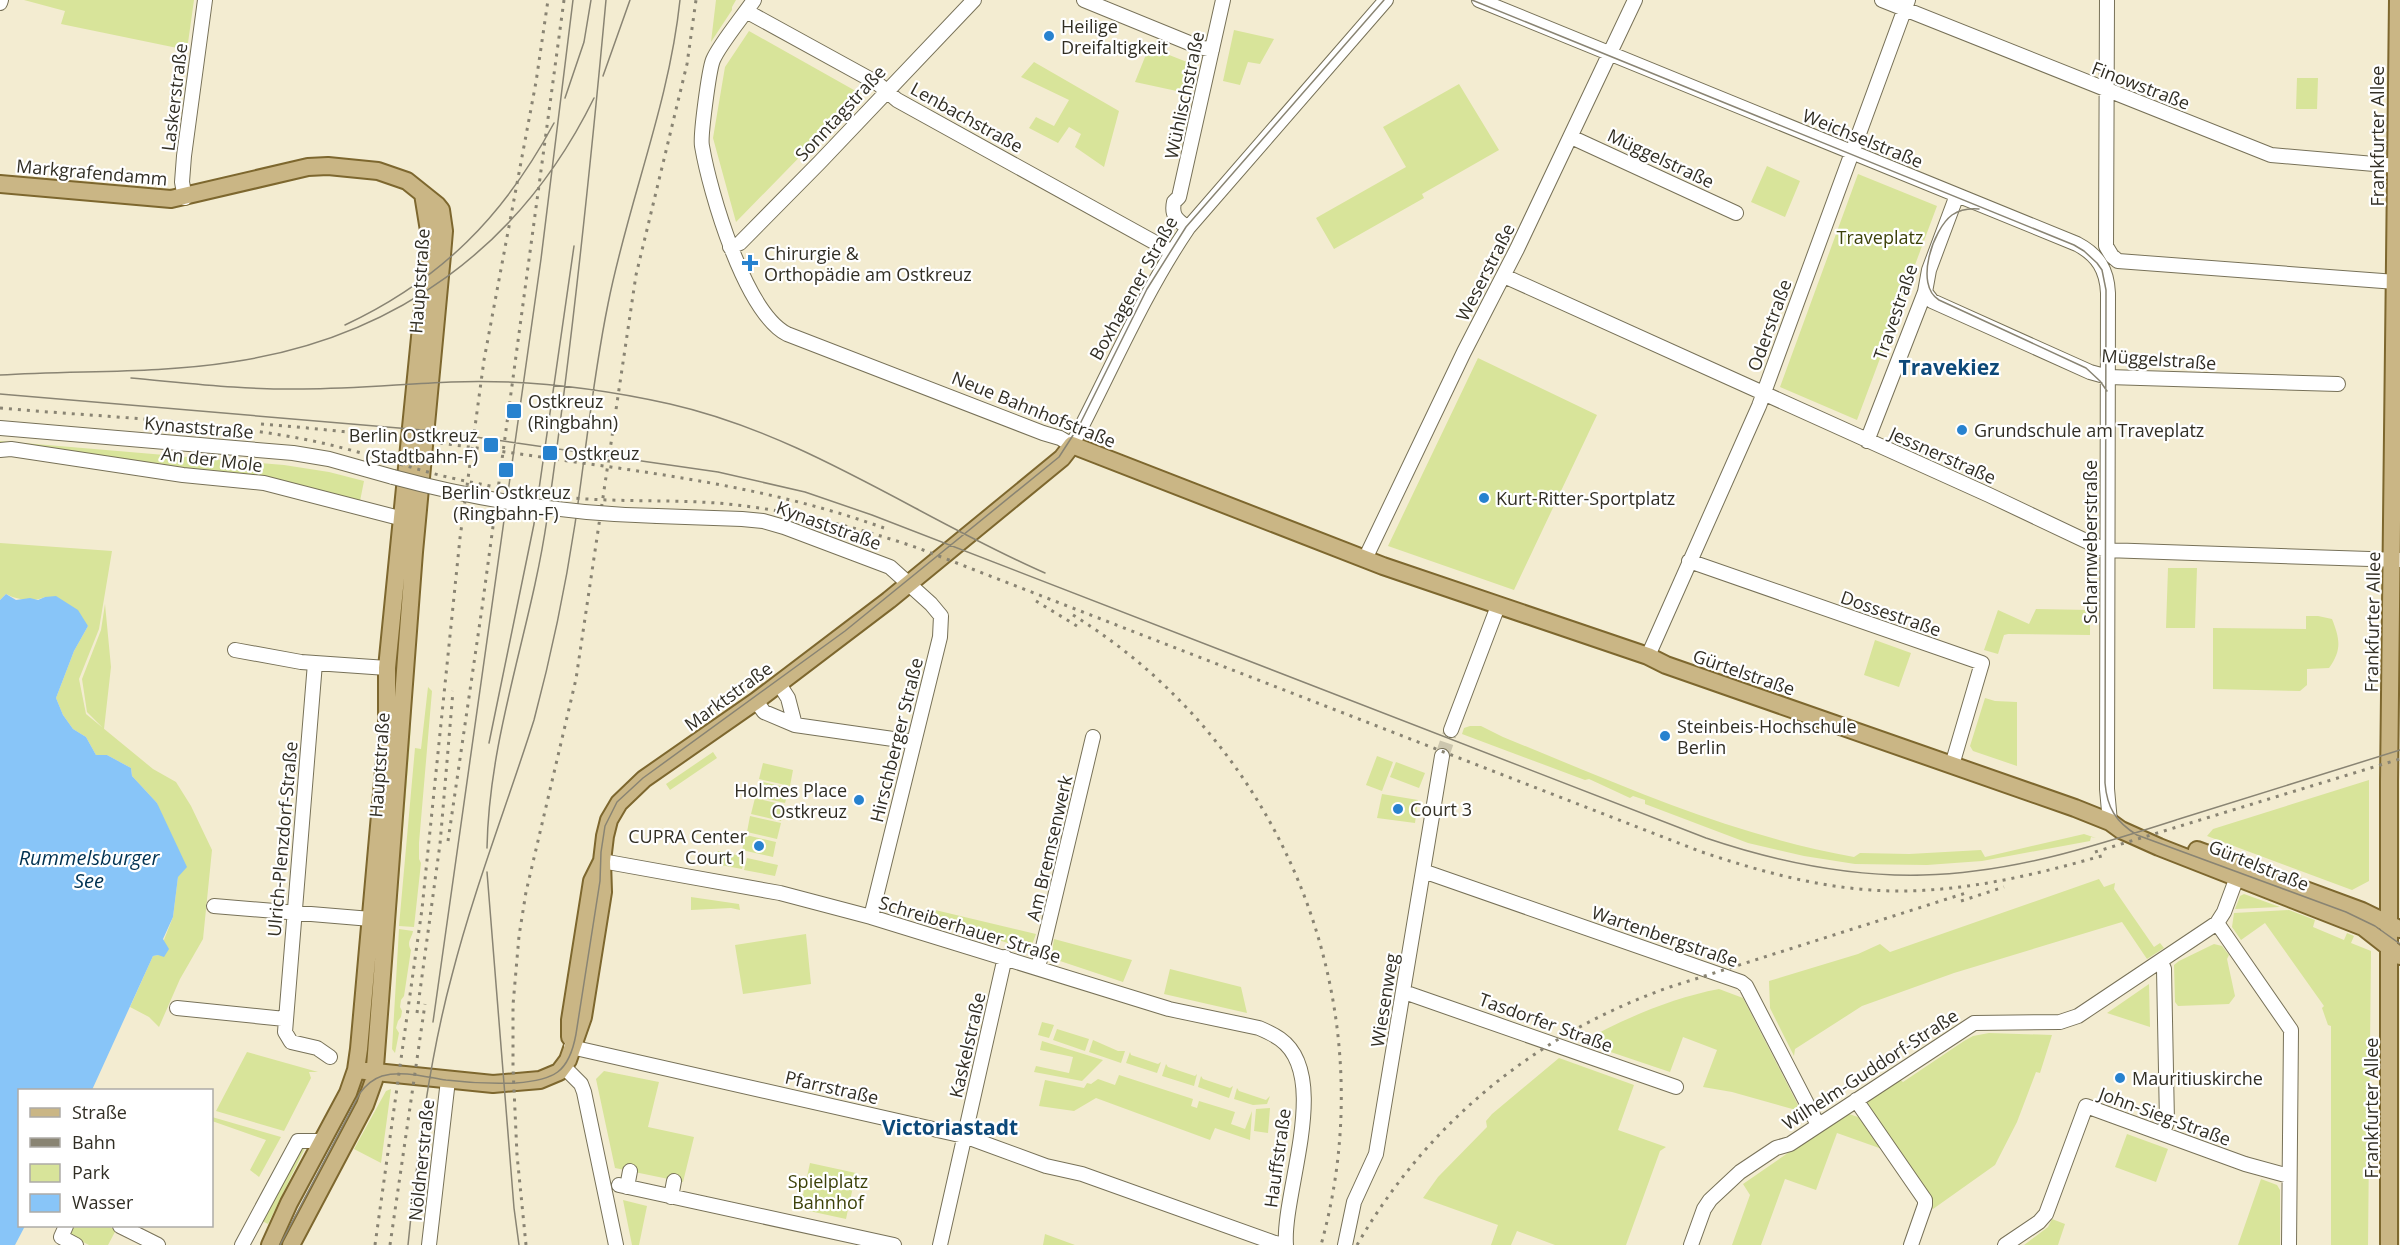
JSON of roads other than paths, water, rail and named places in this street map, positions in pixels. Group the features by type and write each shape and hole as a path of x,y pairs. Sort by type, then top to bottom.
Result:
{"main road":[{"name":"Frankfurter Allee","path":"2389,1245 2395,952 2389,781 2396,559 2398,0"},
{"name":"Markgrafendamm","path":"0,184 166,199 185,198 322,166 388,173 407,181 423,194"},
{"name":"Hauptstraße","path":"270,1245 348,1093 356,1070 387,737 387,668 409,521 444,231 441,210 423,194"},
{"name":"Neue Bahnhofstraße","path":"1072,445 1365,559"},
{"name":"Boxhagener Straße","path":"909,583 1062,458 1072,445"},
{"name":"Hauptstraße","path":"291,1245 365,1106 373,1084 405,670 409,521"},
{"name":"Gürtelstraße","path":"1365,559 1648,656 1666,665 2110,822 2131,824 2362,911 2395,927"},
{"name":"Marktstraße","path":"564,1067 583,1017 603,892 602,861 609,820 615,808 626,794 644,779 779,684 909,583"},
{"path":"387,668 405,670"},
{"name":"Gürtelstraße","path":"2110,822 2121,830 2159,847 2363,927 2395,952"},
{"path":"356,1070 493,1084 535,1081 552,1077 564,1067"}],"street":[{"name":"Laskerstraße","path":"185,198 182,182 184,156 205,0"},
{"name":"Sonntagstraße","path":"730,247 740,243 974,0"},
{"path":"1083,0 1199,47 1212,50"},
{"name":"Wühlischstraße","path":"1192,223 1172,213 1174,202 1179,197 1223,0"},
{"name":"Boxhagener Straße","path":"1072,445 1172,252 1192,223 1386,0"},
{"name":"Weichselstraße","path":"1479,0 2077,244 2092,254 2106,259 2396,282"},
{"name":"Weserstraße","path":"1365,559 1455,370 1504,276 1635,0"},
{"name":"Finowstraße","path":"1882,0 1907,5 2106,90 2271,155 2397,166"},
{"name":"Scharnweberstraße","path":"2107,0 2107,789 2110,822"},
{"name":"Oderstraße","path":"1648,656 1763,393 1907,5"},
{"name":"Lenbachstraße","path":"751,6 877,83 897,100 1172,252"},
{"name":"Neue Bahnhofstraße","path":"751,6 713,60 701,138 711,184 730,247 745,280 770,320 780,330 1050,434 1072,445"},
{"name":"Müggelstraße","path":"1571,137 1736,213"},
{"name":"Travestraße","path":"1874,444 1925,292 1929,270 1957,195"},
{"name":"Jessnerstraße","path":"1504,276 2108,551 2396,559"},
{"name":"Müggelstraße","path":"1925,292 1932,301 2090,372 2108,377 2338,384"},
{"name":"Kynaststraße","path":"0,428 283,452 329,459 458,494 524,506 595,514 742,519 771,523 890,567 909,583"},
{"name":"An der Mole","path":"0,450 11,449 183,475 264,483 409,521"},
{"name":"Dossestraße","path":"1689,561 1982,663 1952,765"},
{"name":"Hirschberger Straße","path":"871,917 940,637 941,616 909,583"},
{"path":"1452,730 1498,606"},
{"path":"235,651 315,663 387,668"},
{"name":"Ulrich-Plenzdorf-Straße","path":"285,1018 315,663"},
{"path":"779,684 788,698 795,725"},
{"path":"756,701 764,712 795,725 914,742"},
{"name":"Am Bremsenwerk","path":"1038,968 1093,737"},
{"name":"Wiesenweg","path":"1345,1245 1354,1202 1376,1154 1442,756"},
{"name":"Schreiberhauer Straße","path":"602,861 780,893 871,917 1005,957 1168,1009 1259,1028 1282,1040 1295,1056 1302,1077"},
{"name":"Wartenbergstraße","path":"1423,871 1741,982 1751,996 1818,1125"},
{"path":"2237,877 2217,923 2291,1030 2289,1245"},
{"path":"214,906 371,919"},
{"name":"Wilhelm-Guddorf-Straße","path":"1691,1245 1704,1209 1740,1172 1776,1148 1790,1144 1974,1023 2068,1020 2113,994 2217,923"},
{"name":"Kaskelstraße","path":"940,1245 1005,957"},
{"path":"2161,962 2164,969 2167,1122 2163,1132"},
{"name":"Tasdorfer Straße","path":"1404,992 1676,1087"},
{"path":"177,1008 285,1018 285,1032 291,1042 317,1048 330,1057"},
{"name":"Pfarrstraße","path":"571,1047 964,1136 1046,1166 1082,1174 1265,1240 1286,1245"},
{"path":"564,1067 580,1084 584,1092 616,1245"},
{"name":"Hauffstraße","path":"1286,1245 1286,1224 1303,1121 1302,1077"},
{"name":"Nöldnerstraße","path":"429,1245 448,1080"},
{"path":"1856,1100 1924,1200 1925,1205 1911,1245"},
{"name":"John-Sieg-Straße","path":"2005,1245 2039,1222 2046,1214 2086,1106 2235,1160 2289,1176"},
{"path":"242,1245 298,1141 322,1141"},
{"path":"630,1171 623,1186 894,1245"},
{"path":"671,1197 674,1181"},
{"path":"65,1227 60,1237 76,1245"},
{"path":"121,1227 130,1239 158,1245"}],"water":[{"name":"Rummelsburger See","path":"6,594 16,600 30,598 38,600 56,596 78,610 88,626 74,651 56,698 63,715 73,729 86,737 96,755 107,755 131,768 132,776 157,803 187,867 178,877 173,917 163,939 169,949 164,957 153,956 92,1089 18,1089 18,1227 24,1227 15,1245 0,1245 0,600"}],"tunnel":[{"path":"1442,756 1451,730"}],"tram line":[{"path":"433,1022 541,259 573,0"},
{"path":"565,98 584,42 591,0"},
{"path":"487,848 489,806 495,765 547,519 580,260 606,0"},
{"path":"603,76 630,0"},
{"path":"408,1245 425,1109 444,1007 470,911 534,720 546,672 571,549 608,304 626,228 658,115 675,39 680,0"},
{"path":"280,1245 360,1093 373,1081 382,1076 398,1074 464,1082 529,1082 550,1076 564,1066 569,1058 576,1034 600,881 605,826 617,802 643,778 845,631 1059,457 1079,426 1147,289 1186,227 1384,0"},
{"path":"1472,0 2074,245 2097,263 2102,270 2106,290 2105,783 2110,807 2123,825 2137,835 2346,912 2375,926 2400,944"},
{"path":"0,375 203,366 291,350 347,332 399,307 447,277 490,241 530,199 564,151 594,98"},
{"path":"345,325 411,288 467,242 514,187 535,157 554,123"},
{"path":"1979,209 1965,209 1955,213 1938,232 1927,270 1932,293 1939,300 2086,368 2107,391"},
{"path":"489,743 534,524 574,246"},
{"path":"131,378 281,389 479,381 534,383 616,393 670,404 720,418 815,457 1045,573"},
{"path":"0,394 434,431 718,472 805,492 872,515 1706,838 1759,854 1813,866 1867,873 1923,875 2021,864 2116,839 2400,750"},
{"path":"487,872 514,1208 519,1245"}],"railway":[{"path":"375,1245 422,909 460,538 484,360 536,82 548,0"},
{"path":"448,841 482,608 564,0"},
{"path":"526,1245 517,1155 513,1067 513,1005 519,936 526,892 576,679 636,275 687,64 696,0"},
{"path":"0,408 228,427 321,443 443,476 519,491 587,499 717,503 769,509 844,526 918,548 1699,851 1748,867 1798,879 1874,890 1951,888 2003,880 2105,855"},
{"path":"261,424 453,445 688,479 767,494 884,528"},
{"path":"1036,601 1077,626"},
{"path":"1073,615 1147,670 1211,735 1262,809 1302,889 1328,975 1340,1064 1338,1154 1321,1245"},
{"path":"417,1013 440,844 453,691"},
{"path":"2095,852 2400,759"},
{"path":"1961,901 2004,887"},
{"path":"1357,1245 1385,1201 1417,1159 1452,1122 1490,1088 1531,1057 1575,1030 1621,1007 1670,987 1969,892"},
{"path":"390,1245 425,1004"}],"place":[{"name":"Heilige Dreifaltigkeit","path":"1049,36"},
{"name":"Chirurgie & Orthopädie am Ostkreuz","path":"750,263"},
{"name":"Ostkreuz (Ringbahn)","path":"514,411"},
{"name":"Grundschule am Traveplatz","path":"1962,430"},
{"name":"Berlin Ostkreuz (Stadtbahn-F)","path":"491,445"},
{"name":"Ostkreuz","path":"550,453"},
{"name":"Berlin Ostkreuz (Ringbahn-F)","path":"506,470"},
{"name":"Kurt-Ritter-Sportplatz","path":"1484,498"},
{"name":"Steinbeis-Hochschule Berlin","path":"1665,736"},
{"name":"Holmes Place Ostkreuz","path":"859,800"},
{"name":"Court 3","path":"1398,809"},
{"name":"CUPRA Center Court 1","path":"759,846"},
{"name":"Mauritiuskirche","path":"2120,1078"}],"district":[{"name":"Travekiez","path":"1949,367"},
{"name":"Victoriastadt","path":"950,1127"}],"park label":[{"name":"Traveplatz","path":"1880,237"},
{"name":"Spielplatz Bahnhof","path":"828,1191"}]}
